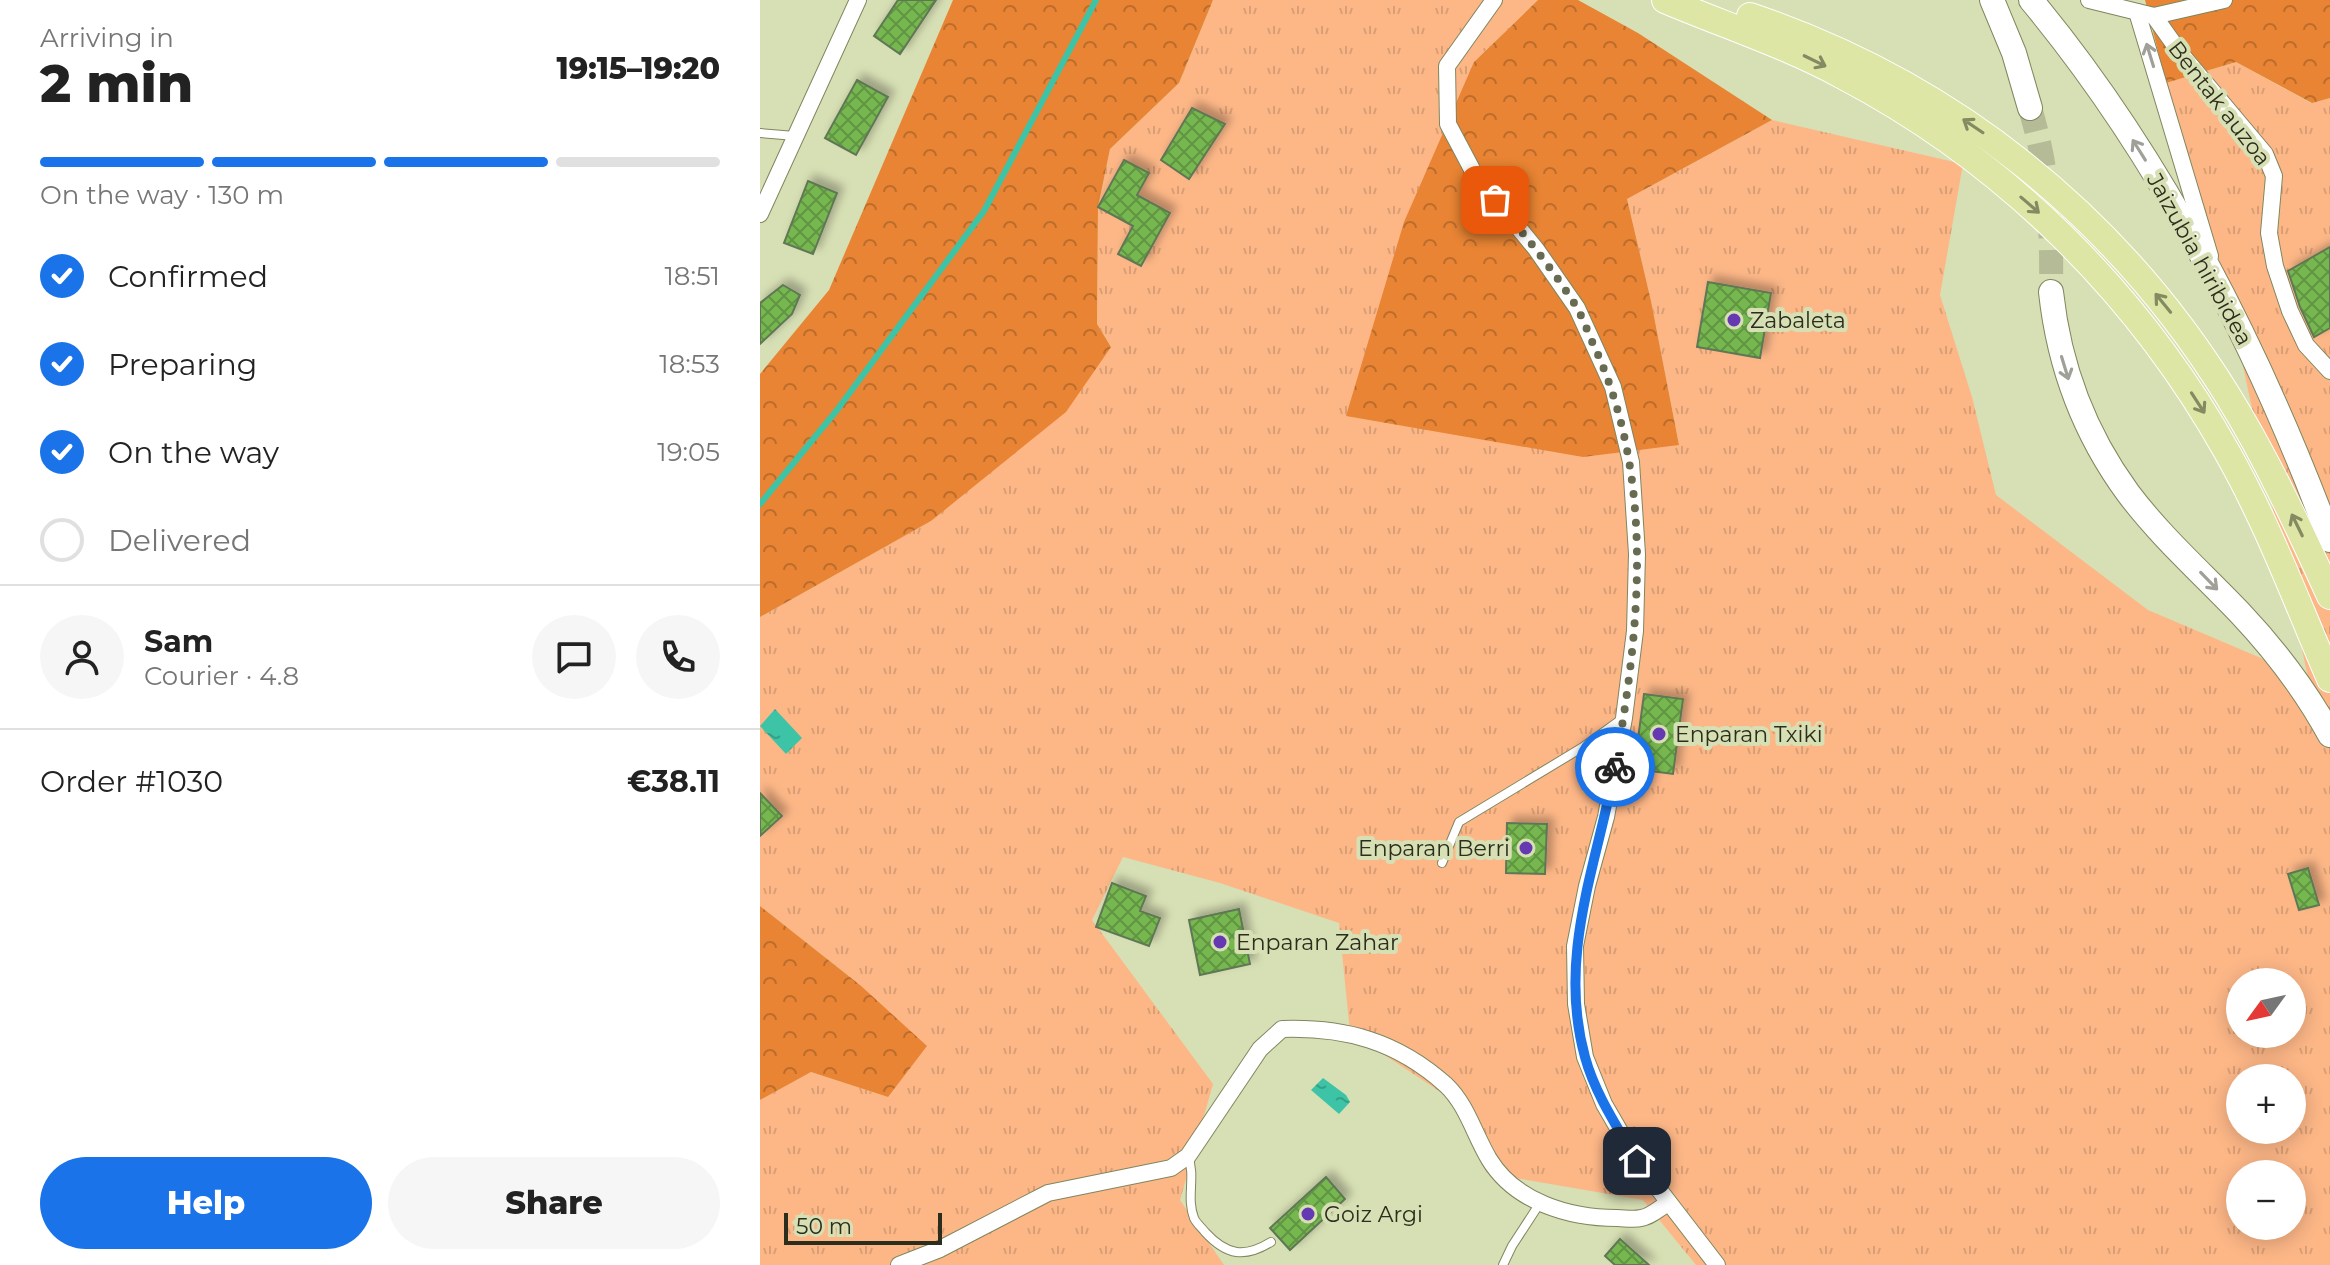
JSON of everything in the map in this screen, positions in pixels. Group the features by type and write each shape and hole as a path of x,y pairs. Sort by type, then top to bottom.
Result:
{"main road":[{"path":"1665,0 1798,53 1886,99 1979,162 2081,253 2146,329 2203,411 2251,499 2330,679"},
{"path":"1699,0 1806,35 1899,80 1986,134 2065,199 2137,272 2201,354 2255,442 2330,596"},
{"path":"1992,0 2014,53 2030,108"},
{"name":"Jaizubia hiribidea","path":"2031,0 2130,136 2184,223 2221,290 2269,390 2330,540"},
{"path":"2051,292 2055,331 2065,370 2080,410 2102,453 2129,494 2243,616 2292,676 2330,735"}],"street":[{"path":"760,214 858,0"},
{"path":"1494,0 1447,66 1448,124 1475,175 1536,249 1577,308 1613,387 1631,462 1637,554 1635,631 1624,718 1606,817 1575,946 1576,1004 1585,1057 1604,1104 1637,1161 1717,1265"},
{"path":"2089,0 2145,14 2221,290"},
{"name":"Bentak auzoa","path":"2145,14 2224,0"},
{"name":"Bentak auzoa","path":"2145,14 2265,154 2274,176 2269,233 2275,266 2290,311 2306,345 2330,371"},
{"path":"899,1265 940,1249 1048,1193 1171,1168 1188,1156 1260,1049 1282,1029 1315,1028 1351,1033 1404,1054 1447,1086 1464,1108 1489,1160 1510,1184 1540,1203 1572,1215 1642,1219 1668,1203"}],"lane":[{"path":"760,133 795,136"},
{"path":"1442,863 1459,822 1583,747 1624,718"},
{"path":"1188,1156 1193,1170 1190,1195 1194,1219 1212,1240 1233,1253 1253,1253 1271,1242"},
{"path":"1503,1265 1540,1203"}],"green space":[{"path":"953,0 1213,0 1179,83 1110,149 1098,207 1097,324 1111,347 1066,412 931,521 760,617 760,374 829,290"},
{"path":"1213,0 1538,0 1474,62 1679,445 1627,199 1772,120 1963,164 1940,295 1972,397 1996,495 2148,610 2308,678 2225,279 2166,83 2236,62 2311,103 2330,98 2330,1265 1696,1265 1643,1200 1487,1173 1451,1099 1350,1032 1339,923 1220,883 1123,857 1092,920 1213,1084 1180,1200 1224,1265 760,1265 760,1100 811,1072 888,1097 860,985 760,906 760,617 931,521 1111,347 1097,324 1098,207 1110,149 1179,83"},
{"path":"1538,0 1578,0 1638,33 1772,120 1627,199 1679,445 1583,457 1346,416 1404,222 1474,62"},
{"path":"2145,0 2330,0 2330,98 2312,103 2236,62 2166,83"},
{"path":"760,906 860,985 927,1046 888,1097 811,1072 760,1100"}],"water":[{"path":"775,709 802,738 786,754 760,726"},
{"path":"1323,1078 1346,1095 1350,1102 1339,1114 1311,1090"}],"building":[{"path":"898,0 936,0 900,54 874,36"},
{"path":"857,80 888,97 856,155 825,138"},
{"path":"1192,108 1225,124 1189,179 1161,160"},
{"path":"1124,160 1149,173 1137,195 1170,213 1141,266 1118,254 1133,226 1098,207"},
{"path":"808,181 837,193 813,254 784,243"},
{"path":"2330,247 2330,328 2314,337 2288,271"},
{"name":"Zabaleta","path":"1708,282 1771,293 1760,358 1697,347"},
{"path":"783,285 800,295 792,314 760,344 760,303"},
{"name":"Enparan Txiki","path":"1644,694 1683,699 1673,774 1634,769"},
{"path":"760,793 782,816 760,836"},
{"name":"Enparan Berri","path":"1507,823 1547,824 1545,874 1506,873"},
{"path":"2308,868 2319,905 2299,910 2288,874"},
{"path":"1112,883 1146,896 1140,911 1160,918 1149,946 1096,927"},
{"name":"Enparan Zahar","path":"1239,909 1250,964 1200,975 1189,920"},
{"name":"Goiz Argi","path":"1326,1177 1345,1199 1290,1250 1270,1228"},
{"path":"1620,1239 1649,1265 1615,1265 1605,1256"}],"waterway":[{"path":"760,504 837,410 984,211 1096,0"}],"tunnel":[{"path":"2030,108 2048,199 2051,292"}],"way so far":[{"path":"1495,200 1536,249 1577,308 1613,387 1631,462 1637,554 1635,631 1615,767"}],"place":[{"name":"Zabaleta","path":"1734,320"},
{"name":"Enparan Txiki","path":"1659,734"},
{"name":"Enparan Berri","path":"1526,848"},
{"name":"Enparan Zahar","path":"1220,942"},
{"name":"Goiz Argi","path":"1308,1214"}],"route":[{"path":"1615,767 1575,946 1576,1004 1585,1057 1604,1104 1637,1161"}]}
